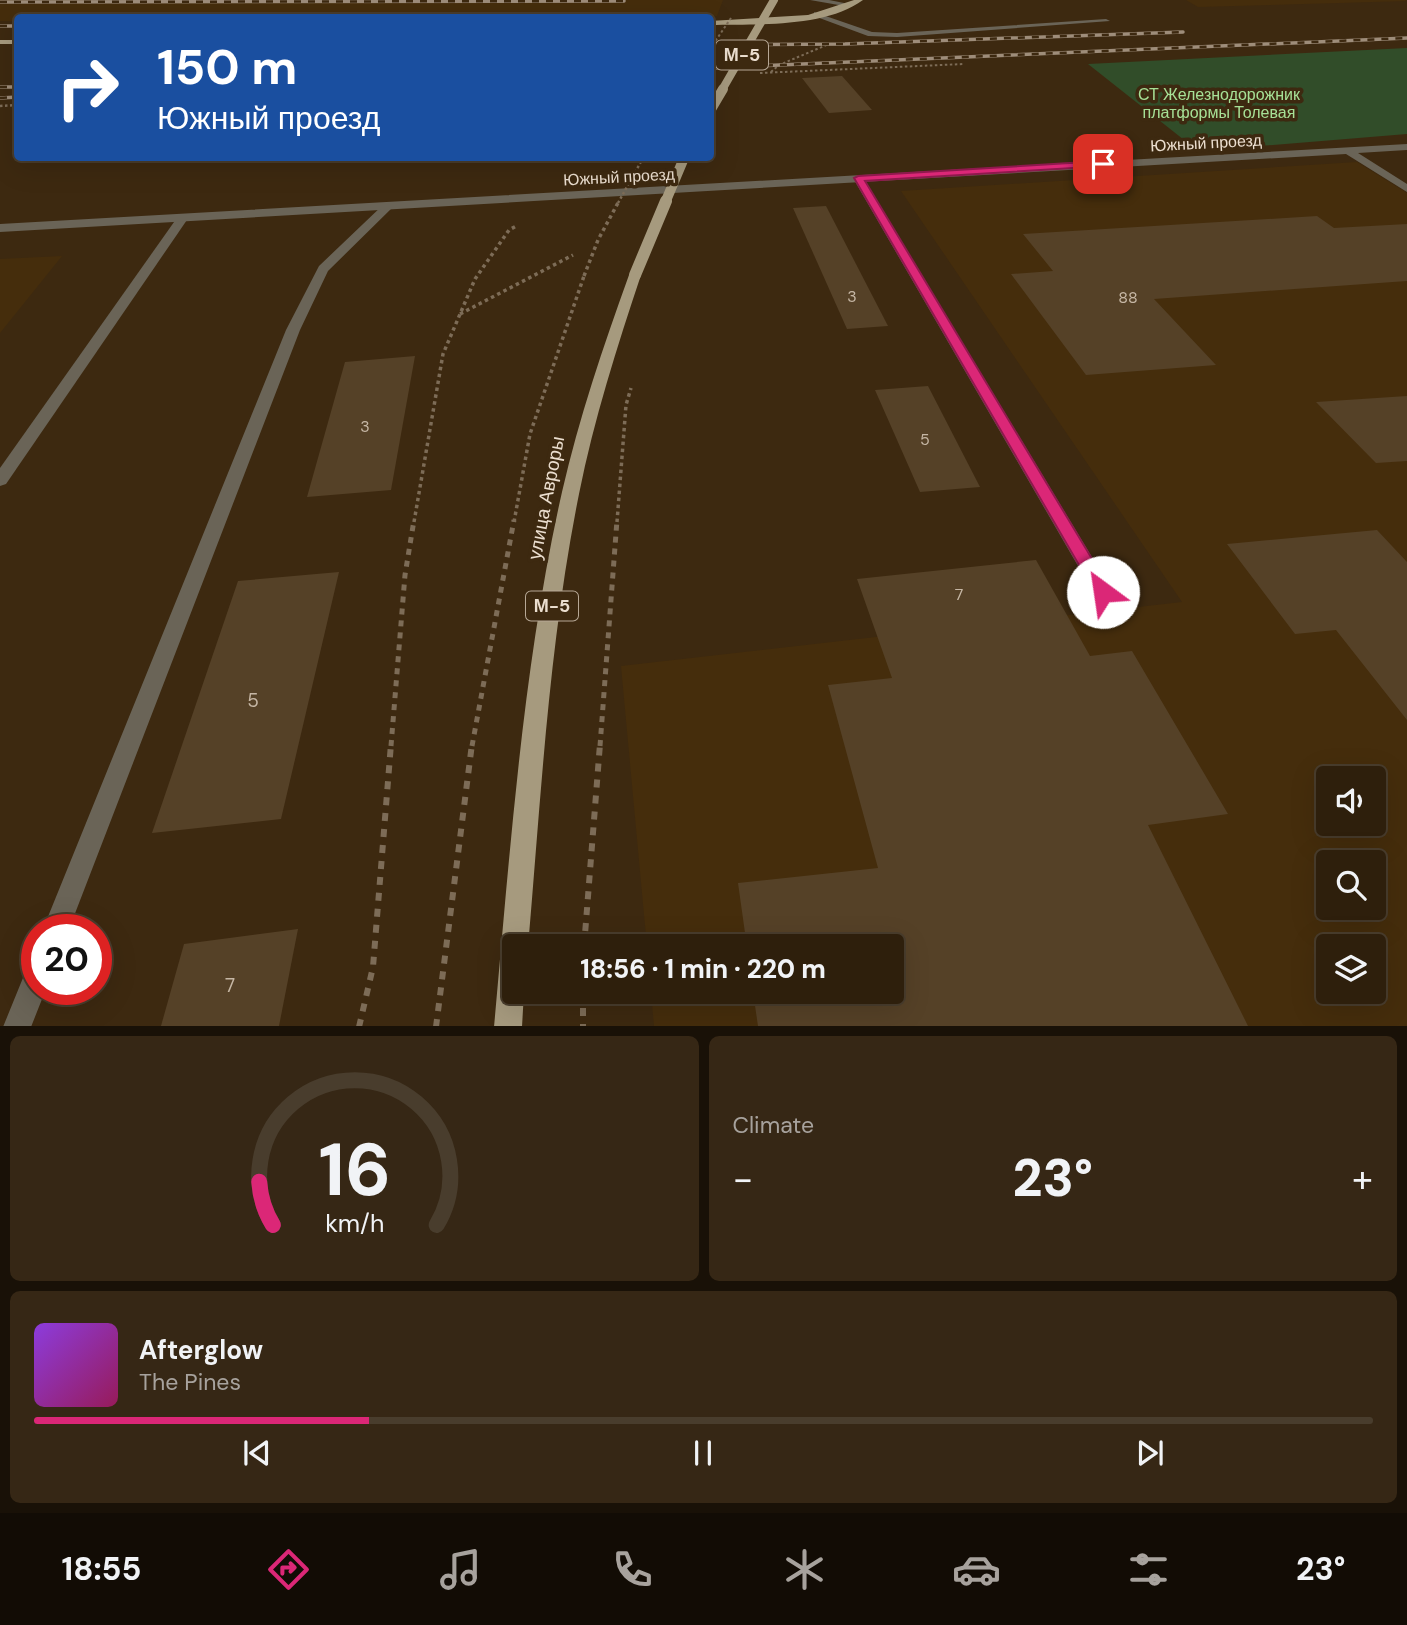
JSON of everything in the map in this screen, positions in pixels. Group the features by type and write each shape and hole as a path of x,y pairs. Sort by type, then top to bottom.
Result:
{"main road":[{"name":"М-5","path":"714,103 774,0"},
{"path":"714,23 817,14 859,0"},
{"name":"улица Авроры","path":"516,934 543,658 585,432 635,275 683,161"},
{"path":"508,1026 510,1004"}],"street":[{"path":"814,0 850,5"},
{"path":"817,14 871,34 954,33 1105,21"},
{"name":"Южный проезд","path":"0,228 1407,147"},
{"path":"1347,150 1407,189"},
{"path":"858,178 1103,592"},
{"path":"62,914 293,330 323,269 388,206"},
{"path":"0,480 183,217"},
{"path":"17,1026 26,1005"}],"path":[{"path":"714,44 735,13"},
{"path":"771,73 779,65 828,44 871,34"},
{"path":"759,73 964,64"},
{"path":"436,1026 472,746 530,434 598,240 641,161"},
{"path":"359,1026 373,967 405,575 443,354 475,279 509,230 571,195"},
{"path":"460,314 573,255"},
{"path":"585,934 625,418 632,380"},
{"path":"583,1004 583,1026"}],"shaded area":[{"path":"0,0 723,0 717,16 14,14 14,21 0,21"},
{"path":"1186,0 1405,0 1407,1 1198,7"},
{"path":"1357,162 1407,193 1407,1026 654,1026 652,1004 904,1004 904,934 646,934 621,666 1182,602 901,191"},
{"path":"62,256 0,333 0,259"}],"green space":[{"name":"СТ Железнодорожник платформы Толевая","path":"1407,48 1407,134 1198,151 1088,64"}],"building":[{"path":"842,76 872,110 829,113 802,78"},
{"path":"826,206 888,326 847,329 793,208"},
{"path":"1317,216 1334,228 1407,224 1407,281 1154,299 1216,365 1086,375 1011,274 1053,271 1023,234"},
{"path":"415,356 391,490 307,497 345,362"},
{"path":"928,386 980,487 920,492 875,390"},
{"path":"1407,396 1407,461 1376,463 1316,402"},
{"path":"1377,530 1407,562 1407,720 1336,630 1295,634 1227,544"},
{"path":"1036,560 1090,656 1132,651 1228,814 1148,825 1248,1026 758,1026 755,1004 904,1004 904,934 745,934 738,883 878,868 828,685 892,678 857,579"},
{"path":"339,572 281,819 152,833 238,581"},
{"path":"298,929 279,1026 161,1026 184,944"}],"railway":[{"path":"0,2 624,1"},
{"path":"0,26 14,26"},
{"path":"714,45 845,44 1183,32"},
{"path":"714,68 1407,38"},
{"path":"0,87 14,87"},
{"path":"0,98 14,97"}],"route":[{"path":"1103,164 858,178 1103,592"}]}
